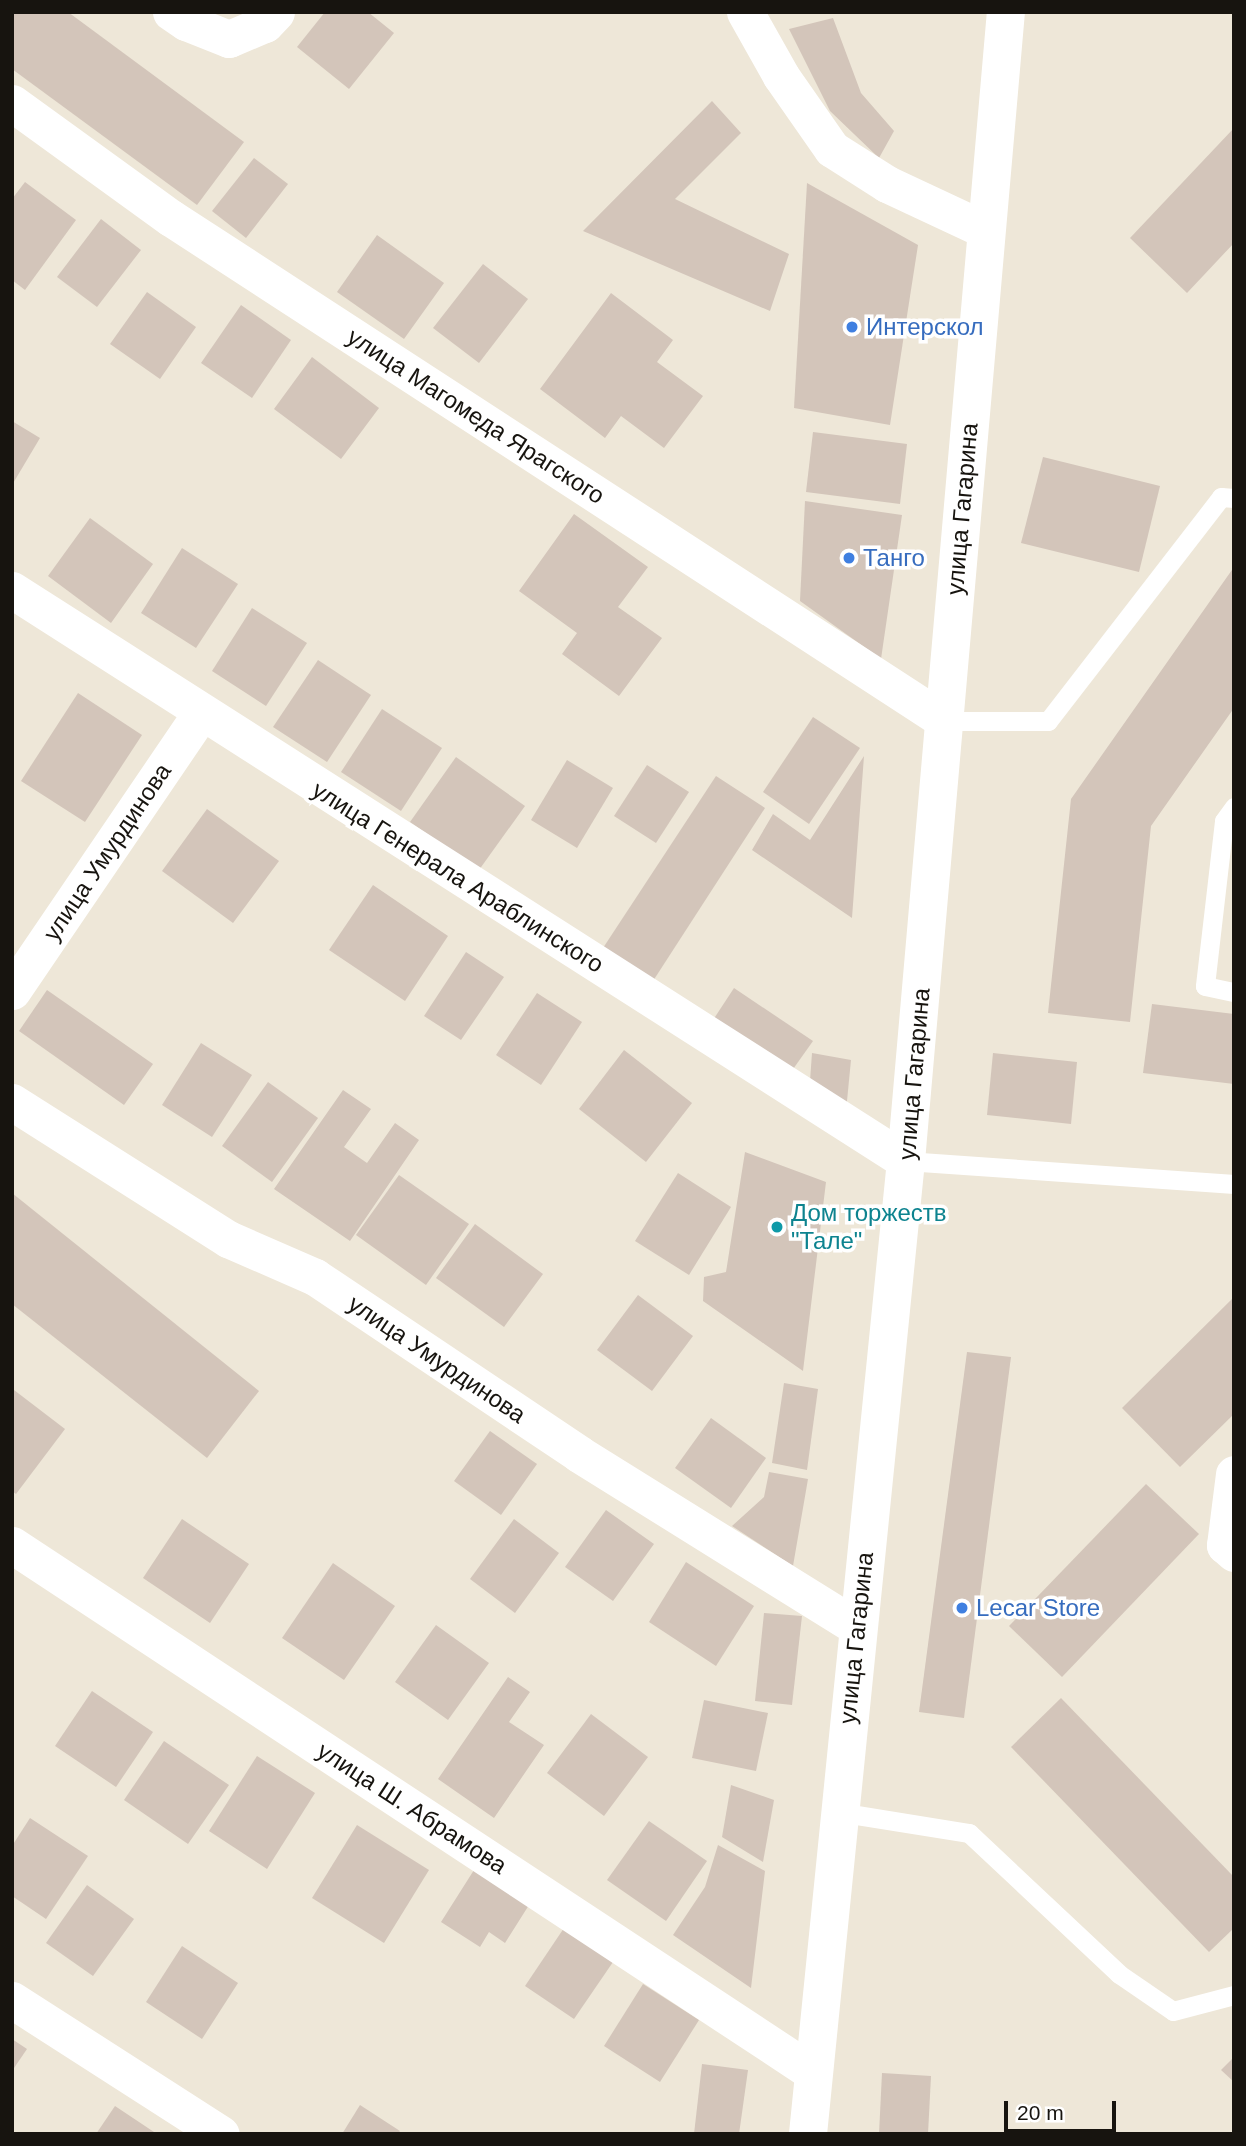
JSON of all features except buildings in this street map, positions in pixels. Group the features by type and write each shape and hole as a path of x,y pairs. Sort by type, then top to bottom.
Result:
{"main road":[{"name":"улица Гагарина","path":"808,2134 838,1812 906,1161 1006,12"}],"street":[{"path":"171,12 186,22 229,39 265,24 276,12"},
{"path":"745,12 781,76 832,149 887,184 985,230"},
{"name":"улица Магомеда Ярагского","path":"12,103 170,218 945,721"},
{"name":"улица Генерала Араблинского","path":"12,590 906,1161"},
{"name":"улица Умурдинова","path":"12,991 201,713"},
{"name":"улица Умурдинова","path":"12,1102 228,1238 314,1277 579,1454 857,1627"},
{"path":"1234,1474 1226,1545 1234,1553"},
{"name":"улица Ш. Абрамова","path":"12,1545 813,2072"},
{"path":"12,2000 221,2134"}],"lane":[{"path":"945,721 1048,721 1222,497 1234,498"},
{"path":"1234,807 1224,821 1205,986 1234,992"},
{"path":"906,1161 1234,1184"},
{"path":"838,1812 969,1833 1119,1974 1173,2011 1234,1995"}],"place":[{"name":"Интерскол","path":"852,327"},
{"name":"Танго","path":"849,558"},
{"name":"Дом торжеств \"Тале\"","path":"777,1227"},
{"name":"Lecar Store","path":"962,1608"}]}
